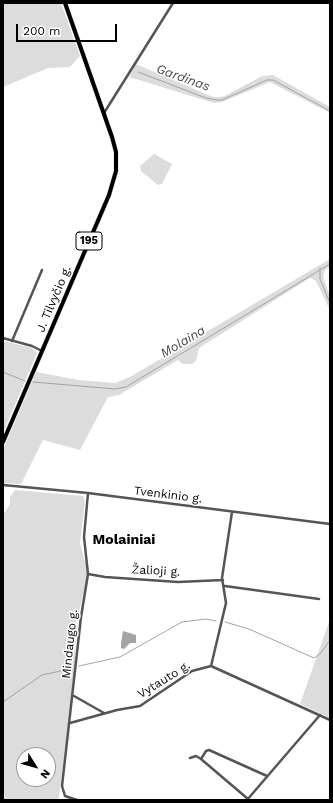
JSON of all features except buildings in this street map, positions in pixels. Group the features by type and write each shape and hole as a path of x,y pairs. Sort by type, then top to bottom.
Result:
{"main road":[{"name":"J. Tilvyčio g.","path":"3,442 114,184 116,171 116,152 104,113 65,3"}],"street":[{"path":"104,113 173,3"},
{"path":"12,341 42,270"},
{"path":"3,338 42,351"},
{"name":"Tvenkinio g.","path":"3,485 88,493 330,524"},
{"name":"Mindaugo g.","path":"77,800 65,796 62,786 81,617 88,574 84,537 88,493"},
{"path":"232,512 223,580 225,586 226,603 211,666 320,714 330,720"},
{"name":"Žalioji g.","path":"88,574 105,577 178,582 223,580"},
{"path":"225,586 319,598"},
{"name":"Vytauto g.","path":"70,723 104,713 140,706 192,671 211,666"},
{"path":"73,696 104,713"},
{"path":"190,758 196,756 201,759 248,799 320,714"},
{"path":"201,759 206,751 209,750 267,776"}],"shaded area":[{"path":"3,3 61,3 80,56 70,67 48,68 3,87"},
{"path":"136,64 213,97 225,96 262,76 273,75 330,107 330,113 270,82 222,102 214,103 129,77"},
{"path":"154,154 172,164 162,184 158,185 141,171 140,166"},
{"path":"330,259 330,267 325,270 323,277 330,296 330,310 316,281 310,278 199,348 196,361 192,364 183,364 178,360 119,395 108,397 80,450 43,440 21,484 3,483 3,450 36,372 79,380 115,383 130,377"},
{"path":"3,341 32,348 37,353 3,433"},
{"path":"15,490 83,496 85,501 80,543 88,574 79,612 76,614 75,664 59,798 56,800 3,800 3,512 5,512 10,504 10,497"},
{"path":"330,619 330,718 300,704"},
{"path":"123,631 136,635 136,643 130,643 124,649 121,648"}],"waterway":[{"name":"Gardinas","path":"138,72 206,98 217,100 222,100 267,80 273,80 330,111"},
{"name":"Molaina","path":"33,382 115,389 126,387 330,264"},
{"path":"320,268 320,279 330,303"},
{"name":"Molaina","path":"3,372 25,381"},
{"path":"79,666 120,657 182,622 206,619 216,621"},
{"path":"225,622 249,629 314,658 320,654 330,640"},
{"path":"3,702 42,675 70,669"}],"district":[{"name":"Molainiai","path":"124,540"}]}
